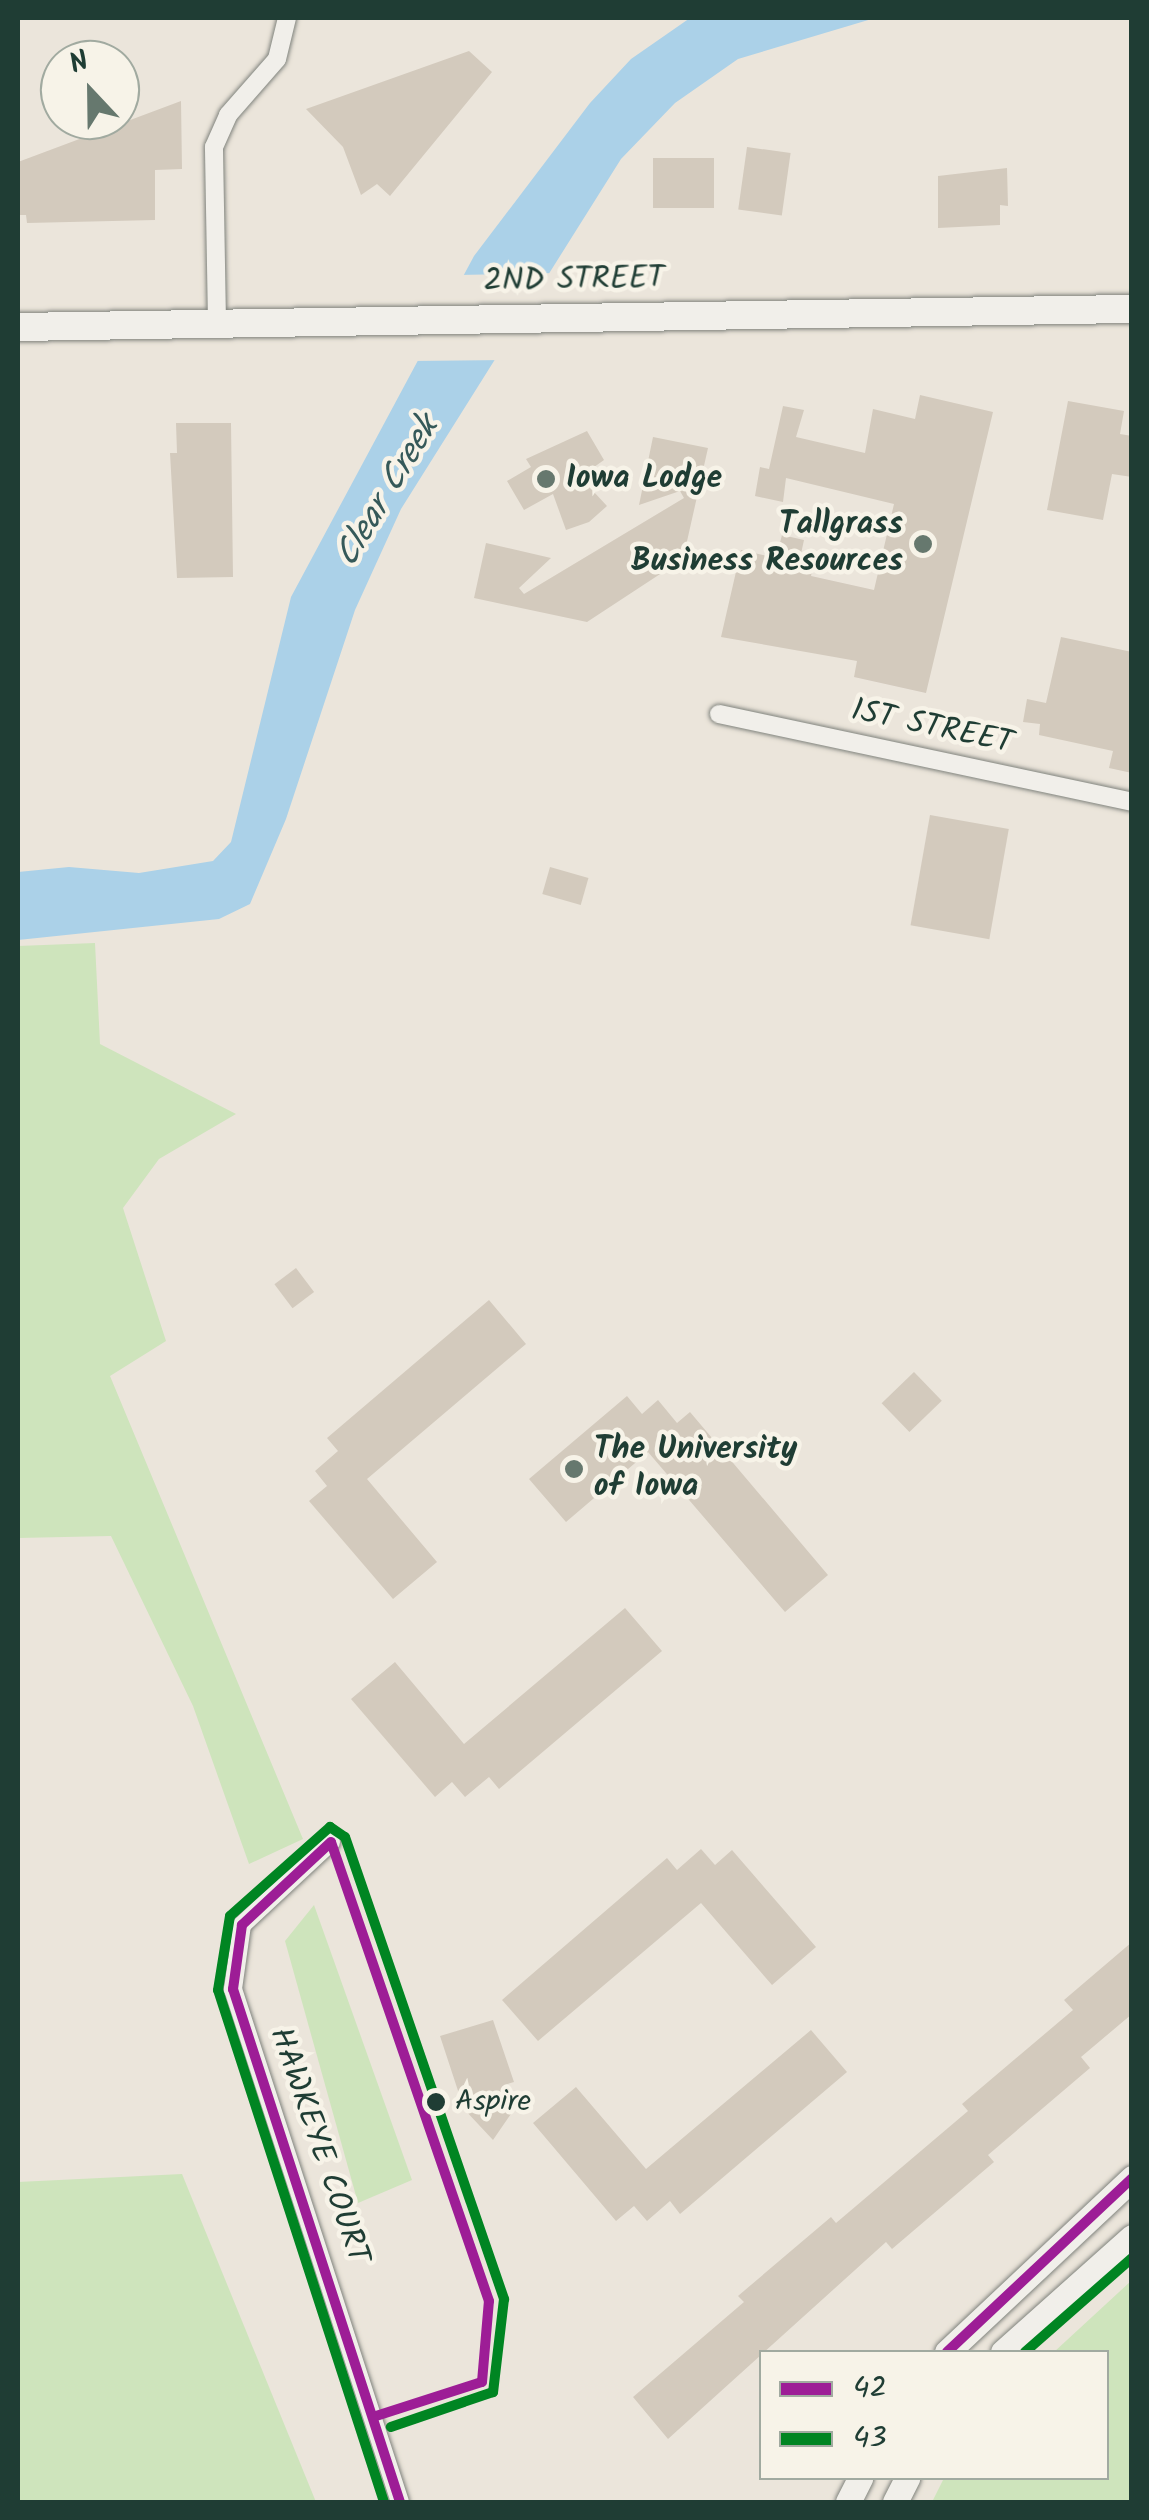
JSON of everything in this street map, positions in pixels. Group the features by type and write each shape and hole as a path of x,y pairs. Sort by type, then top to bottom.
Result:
{"main road":[{"name":"2ND STREET","path":"18,327 1132,309"},
{"path":"949,2350 1132,2178"},
{"path":"1005,2350 1132,2236"},
{"path":"895,2502 907,2480"}],"street":[{"path":"217,322 214,147 228,115 277,60 287,18"},
{"name":"1ST STREET","path":"719,714 1132,802"},
{"name":"HAWKEYE COURT","path":"331,1842 242,1926 232,1989 400,2502"}],"green space":[{"path":"95,943 100,1044 236,1114 159,1159 123,1208 166,1341 110,1376 303,1839 249,1864 193,1706 111,1536 18,1538 18,946"},
{"path":"314,1905 412,2180 358,2203 285,1941"},
{"path":"182,2174 316,2502 18,2502 18,2182"},
{"path":"1131,2281 1131,2502 932,2502 943,2480 1109,2480 1109,2350 1056,2350"}],"water":[{"name":"Clear Creek","path":"690,18 875,18 738,59 675,103 621,159 401,509 355,610 286,819 250,904 219,919 18,940 18,872 69,867 139,873 213,861 231,842 291,597 474,256 590,103 631,59"}],"pier":[{"path":"559,273 506,360 411,361 458,275"}],"building":[{"path":"469,51 492,72 390,196 377,184 361,195 343,147 306,109"},
{"path":"181,101 182,169 155,170 155,220 27,223 26,215 18,215 18,162 77,140 140,140 140,116"},
{"path":"747,147 791,153 782,216 738,209"},
{"path":"653,158 714,158 714,208 653,208"},
{"path":"1007,168 1008,206 1000,205 1000,225 938,228 938,176"},
{"path":"920,395 993,412 926,693 854,677 857,661 721,637 741,550 776,558 782,535 804,540 799,563 813,566 811,576 874,590 894,504 786,478 783,502 755,496 760,467 769,469 783,406 804,410 796,437 865,453 873,409 915,419"},
{"path":"1068,401 1124,411 1120,434 1132,436 1132,477 1112,474 1103,520 1047,510"},
{"path":"176,423 231,423 233,577 177,578 170,453 177,453"},
{"name":"Iowa Lodge","path":"587,431 604,460 580,477 607,506 589,522 566,530 553,494 524,510 507,481 531,467 526,459"},
{"path":"653,437 708,448 683,559 587,622 474,598 486,543 551,558 519,588 524,594 684,498 680,491 639,505"},
{"path":"1061,637 1132,652 1132,773 1109,768 1113,751 1039,735 1040,724 1023,722 1027,699 1046,703"},
{"path":"930,815 1009,829 989,939 911,925"},
{"path":"550,867 588,878 581,905 542,894"},
{"path":"296,1268 314,1292 292,1308 274,1284"},
{"path":"489,1300 526,1344 367,1479 437,1562 393,1599 309,1501 327,1486 315,1471 338,1451 327,1438"},
{"path":"914,1372 942,1401 909,1432 882,1403"},
{"path":"627,1396 642,1414 658,1400 677,1423 690,1412 828,1575 785,1612 648,1452 566,1522 529,1479"},
{"path":"625,1608 662,1651 499,1789 489,1777 465,1797 452,1782 435,1797 351,1699 395,1662 464,1744"},
{"path":"701,1849 715,1865 732,1850 816,1947 772,1985 701,1903 538,2041 502,2000 667,1858 677,1870"},
{"path":"1132,1942 1132,2014 1081,2057 1090,2068 988,2155 994,2162 892,2249 886,2242 766,2350 759,2350 759,2357 668,2439 633,2397 744,2302 738,2296 831,2217 836,2223 968,2111 962,2104 1073,2010 1064,2000"},
{"path":"493,2020 514,2082 504,2085 513,2111 493,2140 464,2109 440,2036"},
{"path":"811,2030 847,2072 680,2214 670,2201 647,2221 634,2206 616,2221 533,2123 576,2087 646,2169"}],"transit line":[{"name":"43","path":"384,2502 218,1990 230,1916 330,1827 345,1837 504,2299 493,2392 391,2427"},
{"name":"42","path":"376,2416 482,2382 489,2301 331,1842 242,1925 233,1989 400,2502"},
{"name":"42","path":"949,2350 1132,2178"},
{"name":"43","path":"1027,2350 1132,2258"}],"place":[{"name":"Iowa Lodge","path":"546,479"},
{"name":"Tallgrass Business Resources","path":"923,544"},
{"name":"The University of Iowa","path":"574,1469"},
{"name":"Aspire","path":"436,2102"}]}
